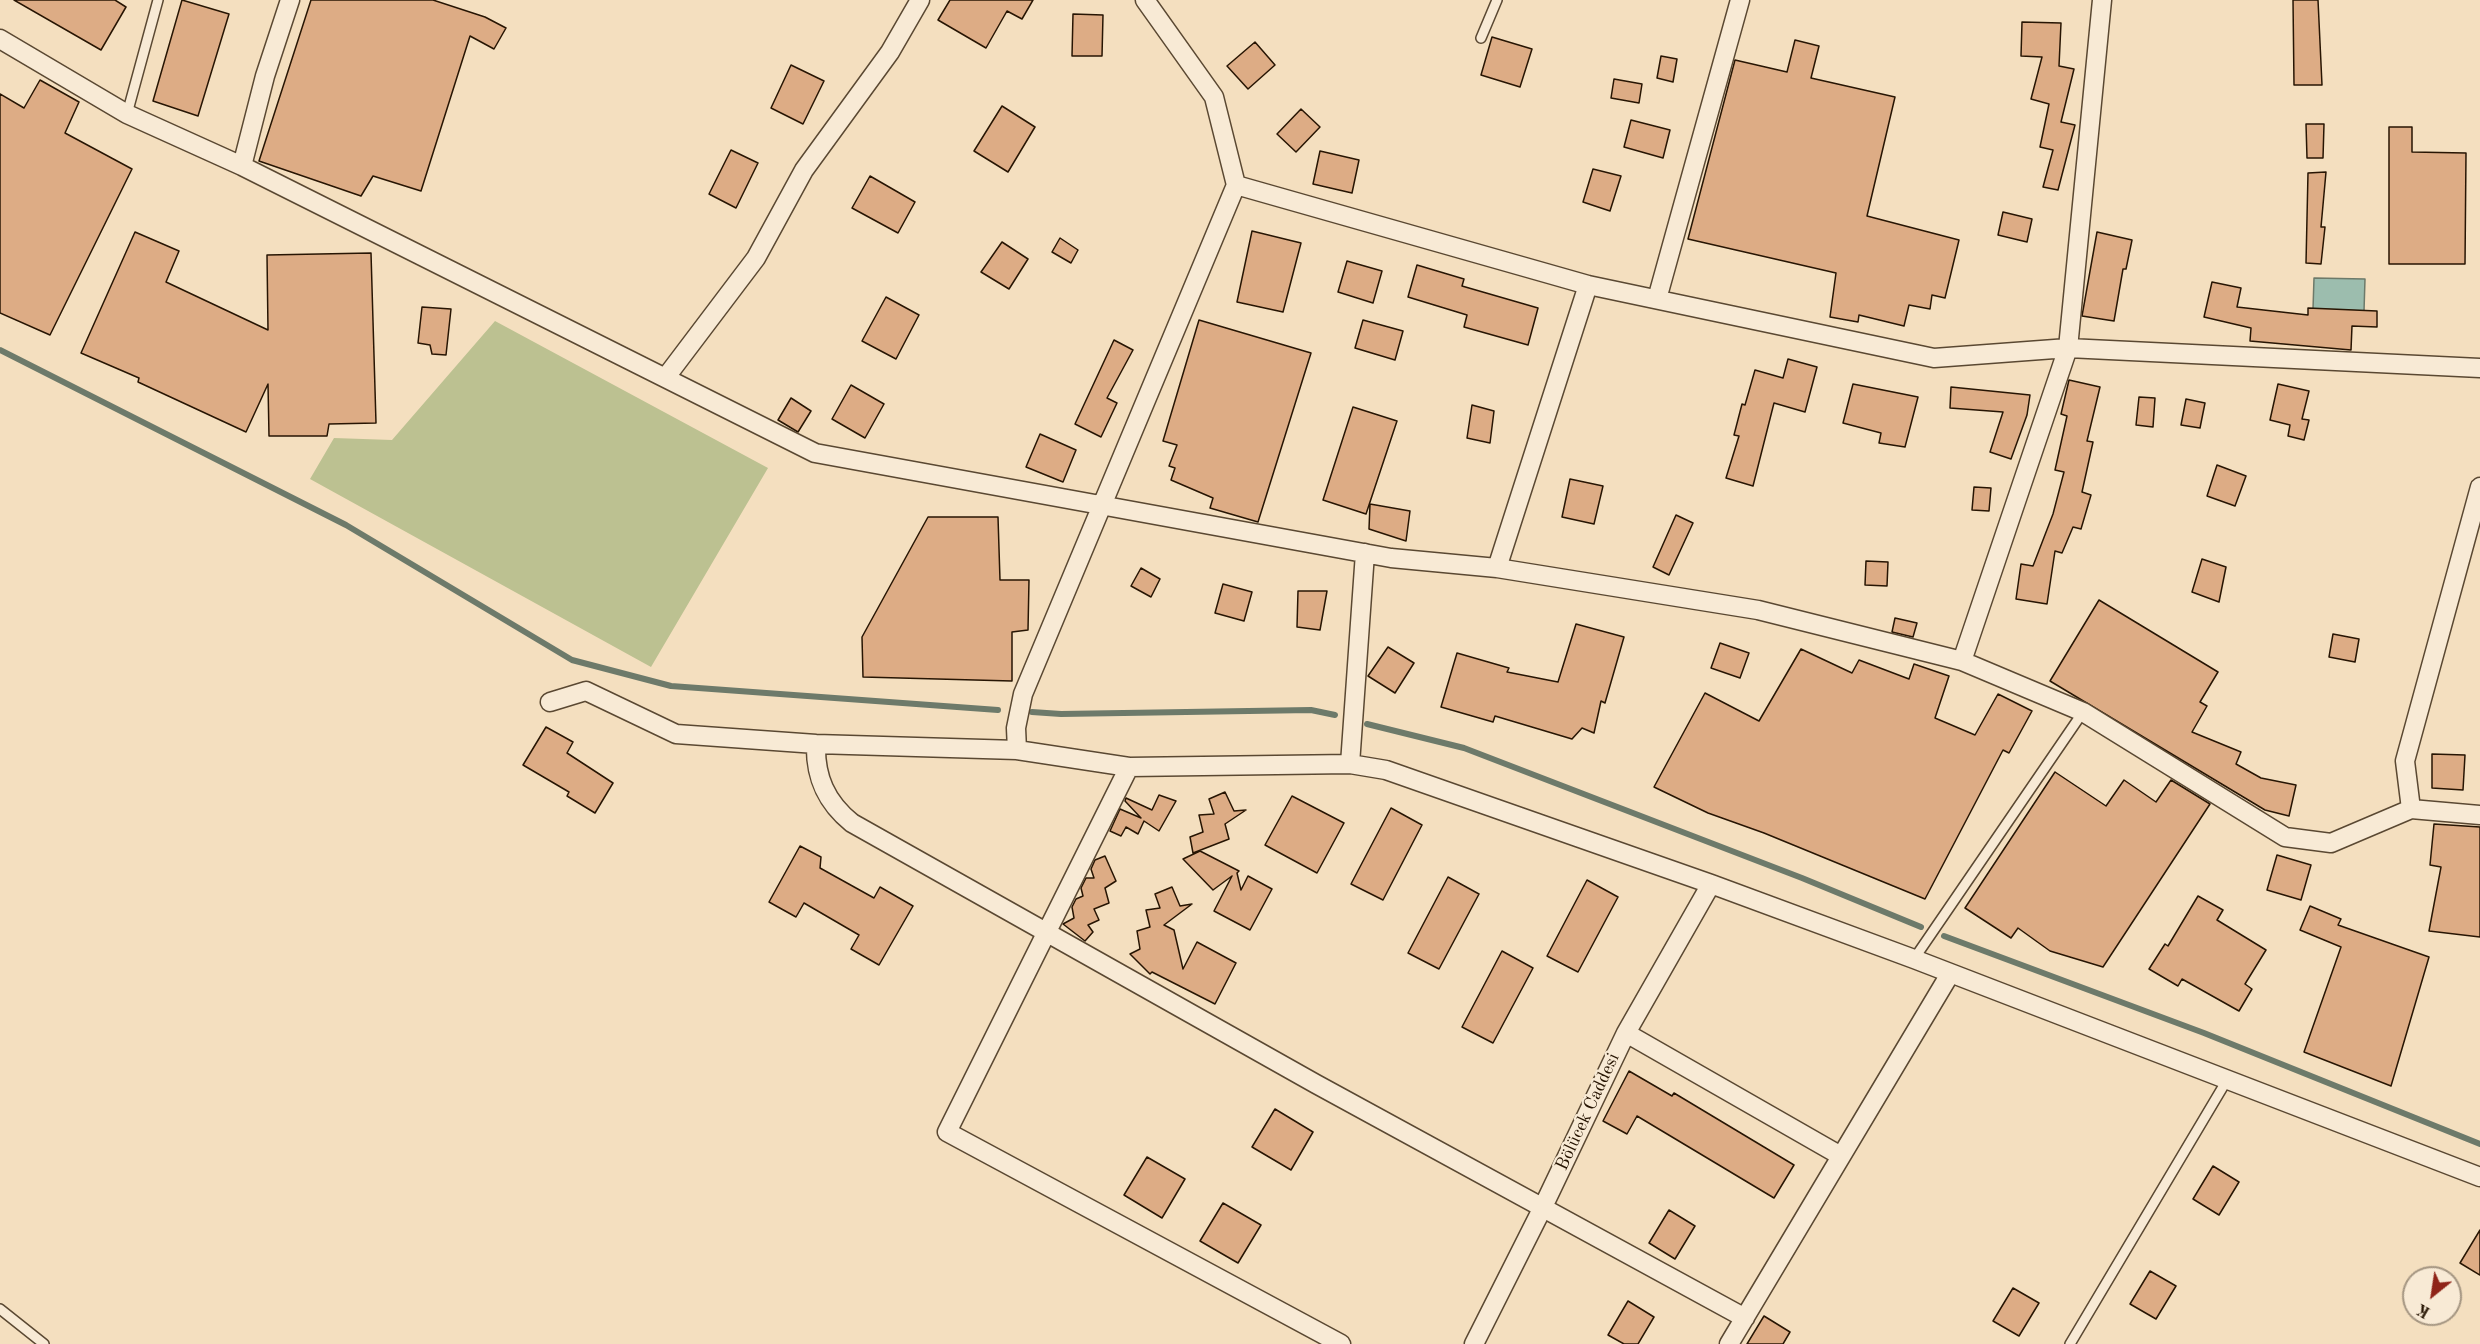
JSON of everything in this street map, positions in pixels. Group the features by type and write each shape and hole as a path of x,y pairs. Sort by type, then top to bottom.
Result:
{"street":[{"path":"242,166 265,76 290,0"},
{"path":"666,377 756,258 804,170 890,52 920,0"},
{"path":"1017,750 1016,728 1023,694 1236,185 1214,98 1145,0"},
{"path":"1657,299 1740,0"},
{"path":"1962,661 2068,348 2102,0"},
{"path":"0,39 127,114 242,166 815,453 1102,503 1365,554 1497,568 1758,610 1962,661 2083,712 2285,837 2331,843 2410,809 2480,815"},
{"path":"1236,185 1588,285 1934,358 2068,348 2480,368"},
{"path":"1497,568 1588,285"},
{"path":"2410,809 2406,761 2480,487"},
{"path":"1350,764 1365,554"},
{"path":"550,702 586,691 676,734 816,744 1017,750 1129,767 1350,764 1386,770 1917,954 1950,974 2480,1177"},
{"path":"816,744 820,781 825,793 842,814 1047,933 1542,1209 1745,1318"},
{"path":"1129,767 947,1132 1341,1344"},
{"name":"Bölücek Caddesi","path":"1474,1344 1542,1209 1626,1033 1711,884"},
{"path":"1730,1344 1950,974"},
{"path":"1626,1033 1840,1156"}],"lane":[{"path":"127,114 158,0"},
{"path":"1481,38 1497,0"},
{"path":"1917,954 2083,712"},
{"path":"2070,1344 2227,1080"},
{"path":"0,1309 44,1344"}],"green space":[{"path":"495,321 768,468 651,667 310,479 334,438 392,440"}],"shaded area":[{"path":"2314,278 2365,279 2364,311 2313,309"}],"building":[{"path":"14,0 115,0 126,7 101,50"},
{"path":"182,0 229,14 198,116 153,101"},
{"path":"311,0 433,0 485,17 506,28 494,49 470,36 421,191 373,176 361,196 259,161"},
{"path":"950,0 1033,0 1022,19 1007,11 986,48 938,20"},
{"path":"2293,0 2318,0 2322,85 2294,85"},
{"path":"1073,14 1103,15 1102,56 1072,56"},
{"path":"2022,22 2061,23 2059,66 2074,69 2061,122 2075,125 2058,190 2043,187 2053,150 2040,147 2049,104 2031,99 2042,57 2021,56"},
{"path":"1492,37 1532,49 1520,87 1481,75"},
{"path":"1795,40 1819,46 1811,78 1895,97 1867,216 1959,240 1945,298 1932,295 1930,309 1909,305 1904,326 1859,315 1858,322 1830,317 1836,273 1688,239 1735,60 1787,72"},
{"path":"1255,42 1275,65 1248,89 1227,66"},
{"path":"1661,56 1677,59 1673,82 1657,78"},
{"path":"791,65 824,81 803,124 771,108"},
{"path":"1614,79 1642,84 1639,103 1611,98"},
{"path":"40,80 79,102 65,133 132,169 50,335 0,313 0,94 24,108"},
{"path":"1002,106 1035,127 1008,172 974,151"},
{"path":"1301,109 1320,127 1296,152 1277,134"},
{"path":"1631,120 1670,130 1663,158 1624,147"},
{"path":"2306,124 2324,124 2323,158 2307,158"},
{"path":"2389,127 2412,127 2412,152 2466,153 2465,264 2389,264"},
{"path":"731,150 758,163 736,208 709,194"},
{"path":"1320,151 1359,160 1352,193 1313,184"},
{"path":"1593,169 1621,176 1610,211 1583,202"},
{"path":"2326,172 2321,227 2325,227 2321,264 2306,263 2308,173"},
{"path":"870,176 915,202 898,233 852,208"},
{"path":"2003,212 2032,219 2027,242 1998,235"},
{"path":"1252,231 1301,243 1283,312 1237,302"},
{"path":"135,232 179,251 166,282 268,330 267,255 371,253 376,423 329,424 327,436 269,436 268,384 246,432 138,382 139,378 81,353"},
{"path":"2097,232 2132,240 2126,269 2123,269 2114,321 2082,316"},
{"path":"1060,238 1078,250 1071,263 1052,252"},
{"path":"1002,242 1028,259 1009,289 981,272"},
{"path":"1347,261 1382,271 1373,303 1338,292"},
{"path":"1417,265 1464,279 1462,286 1538,308 1528,345 1464,327 1467,315 1408,297"},
{"path":"2212,282 2241,288 2237,307 2308,315 2308,308 2377,311 2377,327 2352,326 2351,350 2250,341 2251,328 2204,317"},
{"path":"886,297 919,315 896,359 862,341"},
{"path":"422,307 451,309 446,355 432,354 430,345 418,343"},
{"path":"1199,320 1311,353 1258,522 1210,508 1213,498 1171,480 1175,468 1169,466 1177,445 1163,441"},
{"path":"1363,320 1403,331 1395,360 1355,348"},
{"path":"1114,340 1133,350 1107,398 1117,403 1101,437 1075,424"},
{"path":"1788,359 1817,367 1805,412 1774,403 1753,486 1726,478 1739,436 1734,435 1742,404 1745,405 1755,370 1783,378"},
{"path":"2069,380 2100,387 2087,441 2093,442 2082,492 2091,495 2081,529 2073,527 2062,553 2055,551 2047,604 2016,599 2021,564 2033,566 2053,514 2064,472 2055,470 2067,416 2061,414"},
{"path":"1853,384 1918,397 1905,447 1879,443 1881,433 1843,423"},
{"path":"2278,384 2309,391 2302,419 2309,420 2304,440 2288,436 2290,425 2270,420"},
{"path":"851,385 884,404 865,438 832,419"},
{"path":"1951,387 2030,395 2027,415 2011,459 1990,452 2003,412 1950,408"},
{"path":"2139,397 2155,398 2153,427 2136,425"},
{"path":"791,398 811,411 798,432 778,420"},
{"path":"2186,399 2205,403 2200,428 2181,425"},
{"path":"1472,405 1494,411 1490,443 1467,438"},
{"path":"1353,407 1397,421 1366,514 1323,500"},
{"path":"1040,434 1076,450 1063,482 1026,467"},
{"path":"2217,465 2246,476 2235,506 2207,496"},
{"path":"1570,479 1603,486 1594,524 1562,517"},
{"path":"1974,487 1991,488 1989,511 1972,510"},
{"path":"1370,504 1410,511 1406,541 1369,529"},
{"path":"1676,515 1693,523 1669,575 1653,567"},
{"path":"928,517 998,517 1000,580 1029,580 1028,630 1012,632 1012,681 863,677 862,637"},
{"path":"2202,559 2226,567 2219,602 2192,592"},
{"path":"1866,561 1888,562 1887,586 1865,585"},
{"path":"1141,568 1160,579 1151,597 1131,586"},
{"path":"1223,584 1252,592 1244,621 1215,613"},
{"path":"1298,591 1327,591 1320,630 1297,627"},
{"path":"2099,600 2218,672 2200,702 2207,706 2192,732 2241,752 2236,764 2261,778 2296,785 2289,816 2265,810 2050,681"},
{"path":"1895,618 1917,623 1913,637 1892,632"},
{"path":"1576,624 1624,637 1605,703 1601,701 1594,733 1582,728 1572,739 1495,716 1493,722 1441,707 1457,653 1509,668 1507,672 1558,682"},
{"path":"2333,634 2359,639 2355,662 2329,657"},
{"path":"1720,643 1749,653 1740,678 1711,668"},
{"path":"1388,647 1414,663 1395,693 1368,676"},
{"path":"1801,649 1852,673 1859,660 1909,679 1914,664 1949,676 1935,718 1975,735 1998,694 2032,711 2009,753 2003,750 1925,899 1764,833 1708,813 1654,787 1705,693 1759,721"},
{"path":"546,727 573,742 567,753 613,783 595,813 567,796 569,792 523,765"},
{"path":"2432,754 2465,755 2463,790 2432,788"},
{"path":"2055,772 2106,806 2124,780 2156,802 2171,780 2210,804 2103,967 2050,951 2018,928 2011,938 1965,908"},
{"path":"1225,792 1234,811 1246,810 1225,824 1229,839 1193,853 1190,837 1203,832 1199,815 1214,814 1209,799"},
{"path":"1159,795 1176,801 1159,831 1144,821 1138,834 1126,827 1121,836 1110,831 1120,809 1141,818 1125,801 1126,798 1152,810"},
{"path":"1292,796 1344,823 1317,873 1265,845"},
{"path":"1391,808 1422,825 1383,900 1351,884"},
{"path":"2434,824 2480,827 2480,937 2429,931 2441,867 2430,865"},
{"path":"800,846 821,857 820,868 874,898 880,887 913,906 879,965 851,949 859,935 804,903 796,917 769,902"},
{"path":"1200,851 1239,871 1237,873 1241,890 1248,876 1272,889 1250,930 1214,911 1232,876 1213,890 1183,859"},
{"path":"2277,855 2311,865 2301,900 2267,890"},
{"path":"1105,856 1116,881 1105,888 1109,903 1094,909 1099,920 1088,925 1093,932 1085,941 1063,924 1074,918 1072,907 1076,899 1083,896 1081,888 1086,878 1094,878 1091,869 1095,860"},
{"path":"1448,877 1479,894 1439,969 1408,953"},
{"path":"1587,880 1618,897 1578,972 1547,956"},
{"path":"1172,887 1180,906 1192,904 1164,925 1174,930 1183,969 1197,942 1236,963 1215,1004 1152,972 1150,974 1130,954 1140,949 1137,931 1150,927 1146,910 1160,908 1155,894"},
{"path":"2198,896 2223,910 2217,920 2266,950 2245,984 2252,989 2239,1011 2182,979 2178,986 2149,969 2165,944 2168,946"},
{"path":"2310,906 2341,919 2338,925 2429,957 2391,1086 2304,1052 2341,947 2300,930"},
{"path":"1502,951 1533,968 1493,1043 1462,1027"},
{"path":"1629,1071 1672,1096 1674,1093 1794,1165 1774,1198 1637,1116 1627,1134 1603,1121"},
{"path":"1275,1109 1313,1132 1291,1170 1252,1147"},
{"path":"1147,1157 1185,1179 1162,1218 1124,1195"},
{"path":"2213,1166 2239,1182 2219,1215 2193,1199"},
{"path":"1223,1203 1261,1225 1238,1263 1200,1241"},
{"path":"1669,1210 1695,1226 1675,1259 1649,1243"},
{"path":"2480,1230 2480,1275 2460,1263"},
{"path":"2150,1271 2176,1286 2156,1319 2130,1304"},
{"path":"2013,1288 2039,1303 2019,1336 1993,1321"},
{"path":"1628,1301 1654,1317 1638,1344 1624,1344 1608,1335"},
{"path":"1764,1316 1790,1332 1783,1344 1747,1344"}],"waterway":[{"path":"0,350 346,525 572,660 671,686 998,710"},
{"path":"1032,712 1061,714 1311,710 1335,715"},
{"path":"1367,724 1464,748 1802,878 1921,927"},
{"path":"1944,936 2204,1033 2480,1144"}]}
